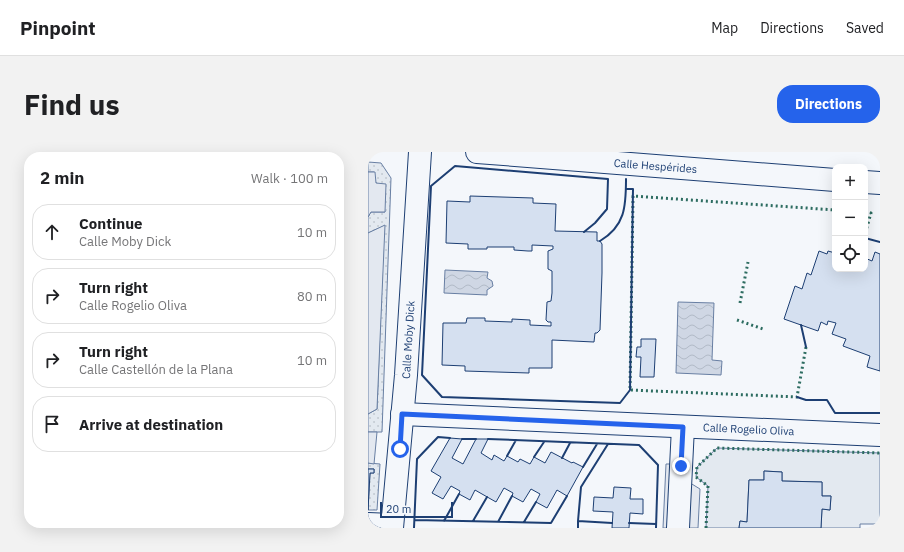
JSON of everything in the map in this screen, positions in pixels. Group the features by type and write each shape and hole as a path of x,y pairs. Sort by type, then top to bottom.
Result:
{"street":[{"name":"Calle Moby Dick","path":"392,526 406,375 420,152"},
{"name":"Calle Hespérides","path":"477,152 832,180"},
{"path":"868,182 880,183"},
{"name":"Calle Rogelio Oliva","path":"402,414 880,435"},
{"path":"678,528 683,427"},
{"path":"368,524 392,526"}],"shaded area":[{"path":"368,162 381,163 391,178 382,432 368,432 368,414 377,409 384,226 368,233 368,217 371,212 385,212 378,184 375,182 374,172 368,172"},
{"path":"368,172 375,172 376,183 386,184 385,212 371,212 368,217"},
{"path":"385,225 377,409 368,414 368,233"},
{"path":"368,432 377,432 374,464 368,463"},
{"path":"717,448 880,453 880,524 860,524 860,528 821,528 822,509 830,510 831,496 822,496 822,482 782,481 782,472 764,471 764,480 749,480 747,522 740,521 739,528 706,528 708,486 696,477 697,467"},
{"path":"368,463 380,464 377,510 368,510 370,473 374,473 374,469 368,469"},
{"path":"666,464 671,464 669,528 663,528"},
{"path":"687,481 700,489 698,528 685,528"}],"water":[{"path":"445,270 488,272 487,278 492,281 493,286 487,290 487,295 444,293"},
{"path":"678,302 714,303 712,360 722,361 721,375 676,373"}],"building":[{"path":"470,196 533,198 533,203 556,204 555,231 597,232 597,241 600,241 602,244 602,273 600,330 595,333 594,342 552,340 552,368 529,368 529,373 465,371 465,366 442,365 443,323 466,323 467,318 485,318 485,321 512,322 512,319 530,320 530,325 551,326 551,322 546,320 547,302 551,301 552,293 552,271 548,269 548,251 553,249 553,246 532,245 532,251 528,251 514,250 514,247 468,249 468,244 446,243 447,201 470,202"},
{"path":"819,251 827,254 828,251 832,252 832,272 868,272 868,259 872,261 875,252 880,254 880,371 867,367 870,356 843,346 846,339 832,334 836,323 828,321 827,325 821,322 818,331 784,319 795,286 802,289 807,273 811,275"},
{"path":"641,339 656,339 654,377 640,377 641,357 636,357 637,347 641,347"},
{"path":"450,438 462,439 452,458 463,464 476,439 488,439 481,453 492,460 494,455 504,461 507,456 518,462 520,459 530,464 534,457 545,463 551,452 583,467 567,496 557,490 547,508 536,502 540,494 531,489 523,502 512,496 513,493 504,488 496,502 475,490 470,500 459,494 460,491 451,486 443,499 432,493 441,477 431,471"},
{"path":"368,469 374,469 374,473 370,473 368,510"},
{"path":"764,471 782,472 782,481 822,482 822,496 831,496 830,510 822,509 821,528 739,528 740,521 747,522 749,480 764,480"},
{"path":"614,487 631,488 630,499 643,499 643,514 630,513 629,528 612,528 613,512 593,511 594,497 613,498"}],"hedge":[{"path":"806,347 797,397 630,390 633,196 832,210"},
{"path":"868,212 871,213 868,224"},
{"path":"740,303 748,262"},
{"path":"737,320 763,329"},
{"path":"706,528 708,486 696,477 697,467 717,448 880,453"}],"wall":[{"path":"584,232 595,223 607,209 608,179 455,166 431,186 422,375 442,397 620,403 630,390 633,189 626,189"},
{"path":"600,241 615,229 622,215 626,179"},
{"path":"868,239 880,242"},
{"path":"801,325 806,347"},
{"path":"797,397 806,400 827,400 835,413 880,413"},
{"path":"414,528 417,459 438,437 450,438"},
{"path":"462,439 476,439"},
{"path":"488,439 639,445 658,465 656,528"},
{"path":"507,456 516,440"},
{"path":"534,457 544,442"},
{"path":"562,458 570,443"},
{"path":"583,467 597,444"},
{"path":"608,444 581,487 578,521 612,523"},
{"path":"444,521 459,494"},
{"path":"498,522 512,496"},
{"path":"415,520 551,523 567,496"},
{"path":"473,521 487,497"},
{"path":"524,522 536,502"},
{"path":"578,521 578,528"},
{"path":"629,523 656,524"}],"route":[{"path":"400,449 402,414 683,427 681,466"}]}
